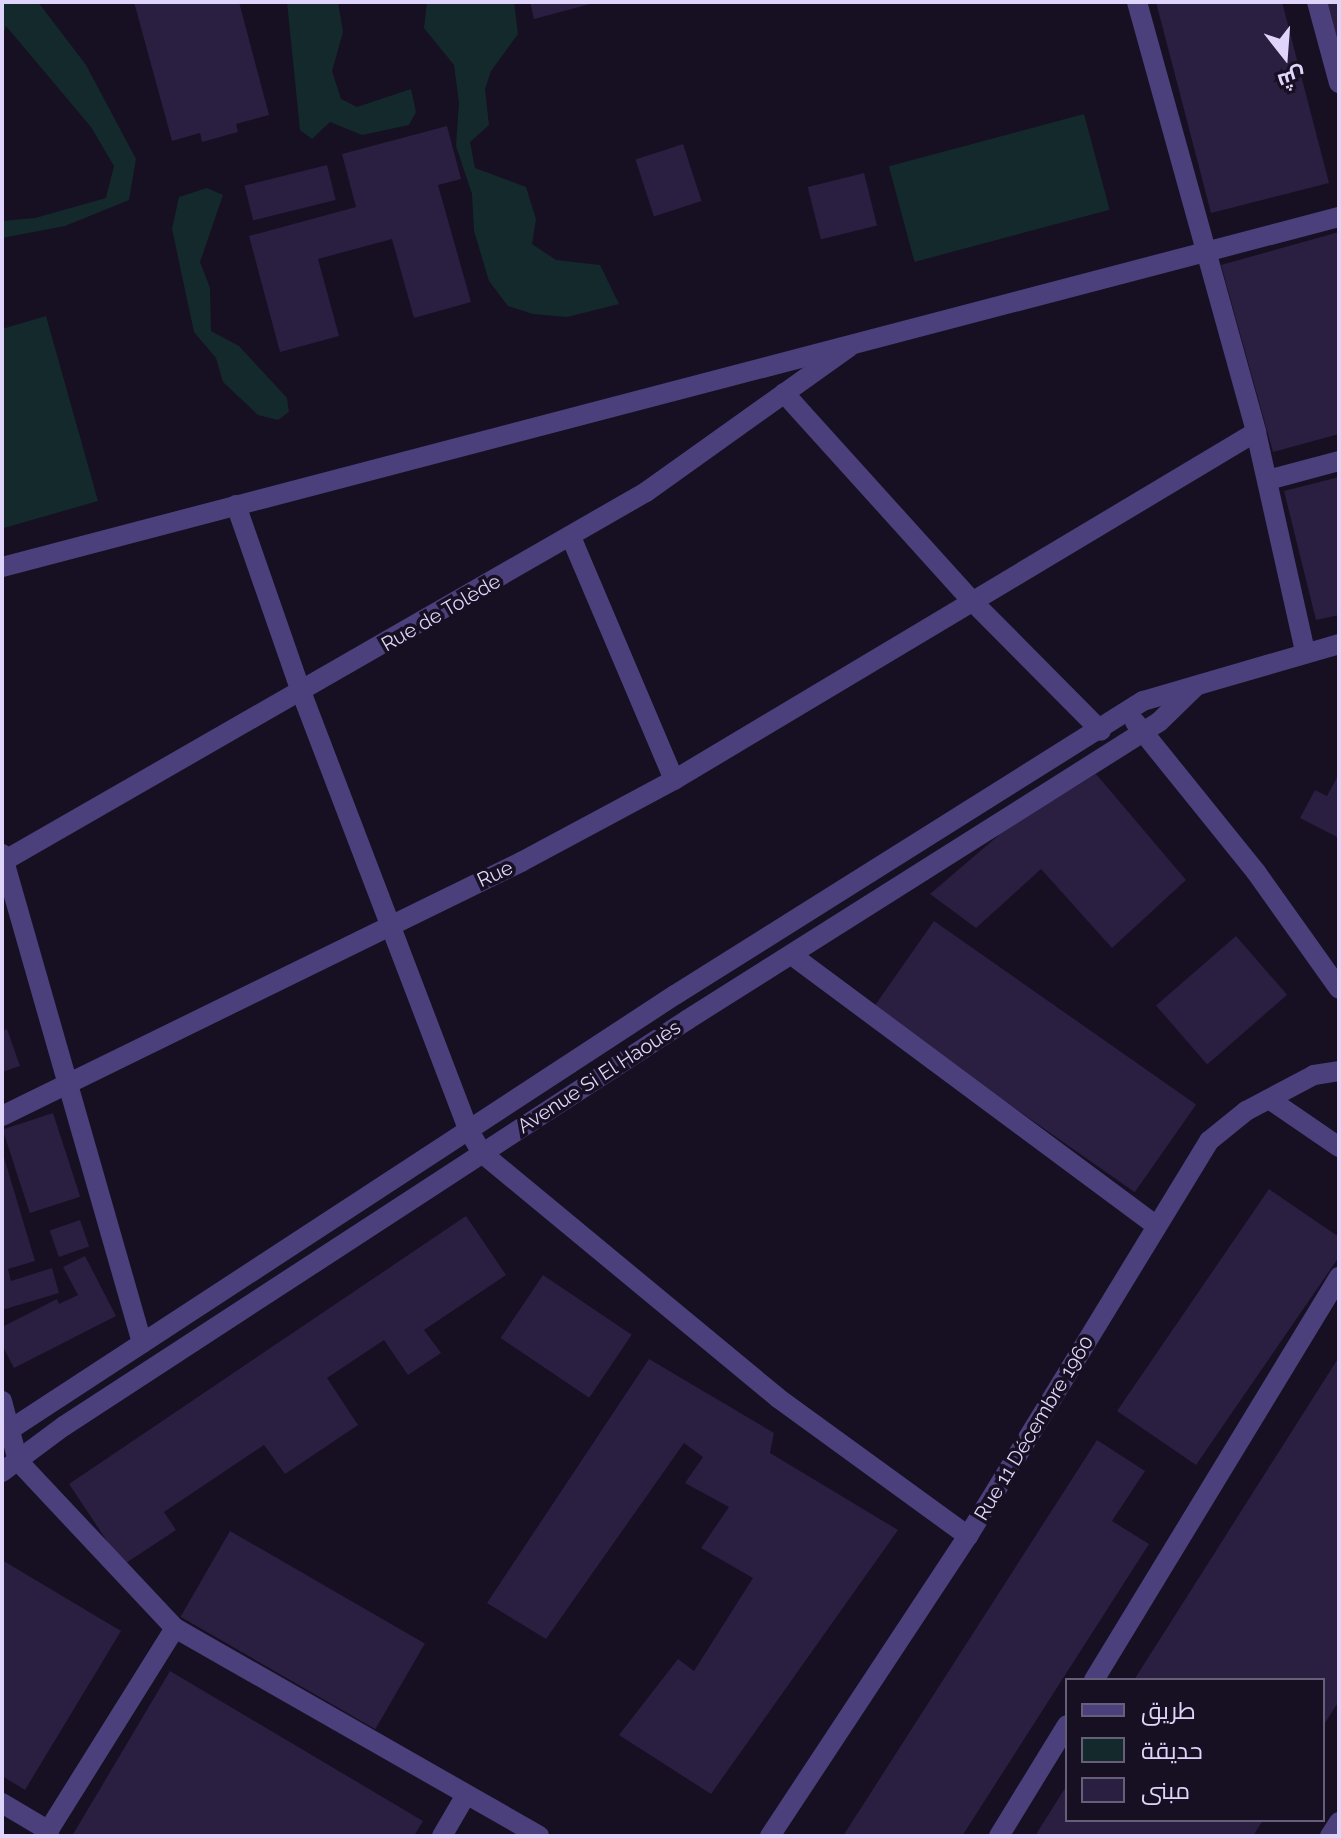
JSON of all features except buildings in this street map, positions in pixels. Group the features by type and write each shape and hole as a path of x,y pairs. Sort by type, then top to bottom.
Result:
{"street":[{"path":"1137,2 1256,432 1305,652"},
{"path":"1317,2 1339,83"},
{"path":"2,567 1207,247 1339,217"},
{"name":"Rue de Tolède","path":"3,859 302,694 571,537 690,463 863,338"},
{"path":"784,393 974,603 1101,731"},
{"name":"Rue","path":"2,1116 521,862 674,780 1256,432"},
{"path":"1268,480 1339,461"},
{"path":"236,505 302,694 389,924 468,1129 482,1153 778,1398 968,1536"},
{"path":"571,537 674,780"},
{"name":"Avenue Si El Haouès","path":"6,1433 468,1129 1101,731 1127,711 1196,686 1339,644"},
{"name":"Avenue Si El Haouès","path":"10,1466 482,1153 1142,733 1196,686"},
{"path":"1127,711 1256,872 1339,989"},
{"path":"3,859 142,1343"},
{"path":"793,956 1157,1226"},
{"name":"Rue 11 Décembre 1960","path":"770,1836 968,1536 1209,1141 1269,1099 1314,1075 1339,1071"},
{"path":"1269,1099 1339,1147"},
{"path":"1095,1678 1339,1277"},
{"path":"2,1401 10,1466 175,1628 539,1836"},
{"path":"2,1803 47,1833 175,1628"},
{"path":"999,1836 1065,1728"},
{"path":"442,1836 466,1795"},
{"path":"1330,1836 1339,1822"}],"green space":[{"path":"2,2 38,2 86,65 136,159 129,200 65,226 2,238 2,221 35,218 106,198 114,166 91,127 6,26 2,38"},
{"path":"287,2 338,2 343,32 332,71 341,99 357,107 411,89 416,112 409,125 362,135 330,122 312,139 300,130"},
{"path":"427,2 514,2 518,34 491,71 485,89 489,125 470,142 475,168 526,187 536,219 532,244 556,260 600,265 619,304 567,317 533,314 508,306 489,281 474,231 472,194 456,146 459,103 454,65 424,28"},
{"path":"1084,114 1110,210 915,262 889,166"},
{"path":"207,188 223,195 200,262 210,288 211,331 239,346 287,398 289,412 278,420 258,415 223,382 216,358 194,332 172,229 179,197"},
{"path":"46,316 98,501 4,528 2,329"}]}
